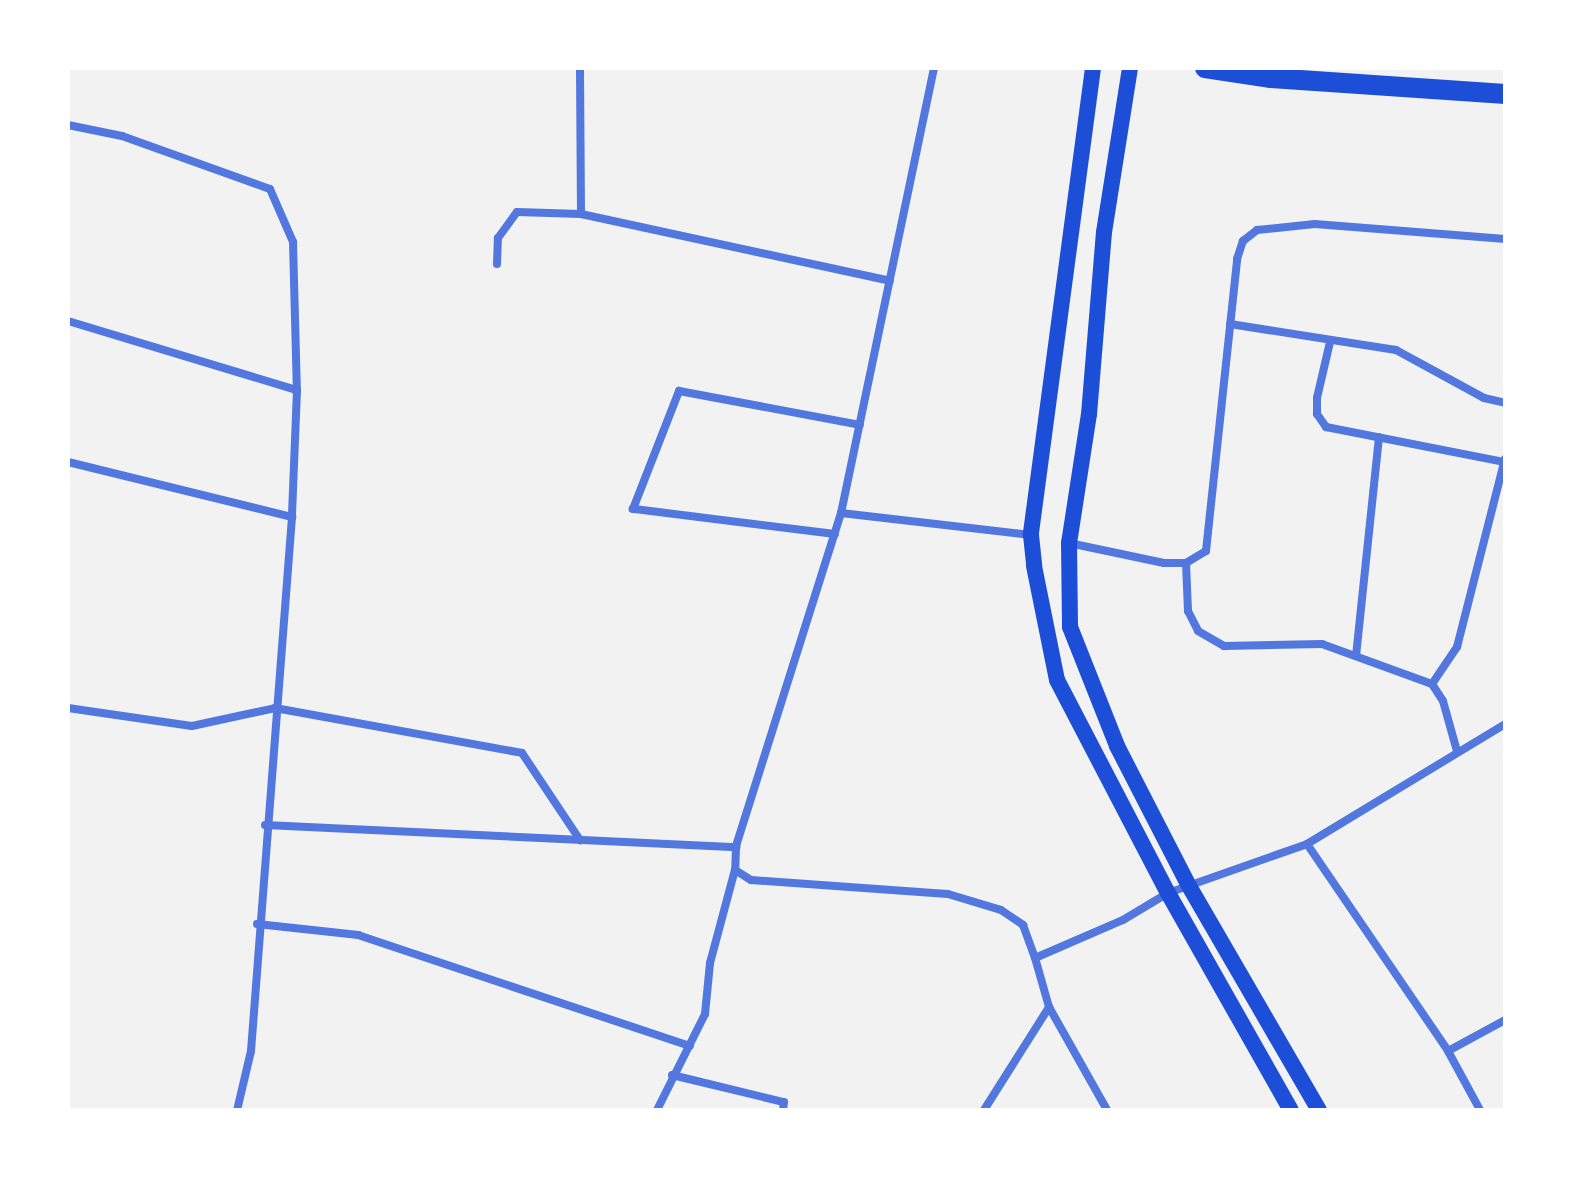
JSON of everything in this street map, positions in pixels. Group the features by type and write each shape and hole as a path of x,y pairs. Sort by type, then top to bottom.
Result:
{"highway":[{"path":"1205,68 1271,78 1505,94"}],"main road":[{"path":"1093,68 1031,535 1057,680 1168,893 1291,1110"},
{"path":"1130,68 1104,232 1089,414 1069,543 1070,627 1117,746 1189,886 1319,1110"}],"street":[{"path":"580,68 581,214"},
{"path":"657,1110 705,1014 710,963 735,870 736,847 841,513 934,68"},
{"path":"68,125 122,136 270,189 293,242 297,390 292,517 257,924 251,1051 237,1110"},
{"path":"497,264 498,238 517,212 581,214 890,281"},
{"path":"1069,543 1186,563 1206,551 1237,259 1243,241 1257,230 1315,224 1505,239"},
{"path":"68,321 297,390"},
{"path":"1230,324 1396,350 1484,398 1505,403"},
{"path":"1330,342 1317,414 1326,427 1505,461 1457,647 1432,684"},
{"path":"835,534 633,509 679,391 860,425"},
{"path":"1356,656 1379,437"},
{"path":"68,462 292,517"},
{"path":"841,513 1031,535"},
{"path":"1186,563 1188,611 1198,631 1224,646 1295,642 1356,656 1432,684 1443,701 1457,751"},
{"path":"68,708 192,726 275,708 522,753 580,840"},
{"path":"1035,958 1123,920 1168,893 1307,844 1505,724"},
{"path":"265,825 736,847"},
{"path":"1307,844 1448,1051 1480,1110"},
{"path":"735,870 751,880 948,894 1001,910 1023,925 1049,1007 1107,1110"},
{"path":"257,924 358,935 690,1046"},
{"path":"984,1110 1049,1007"},
{"path":"1448,1051 1505,1020"},
{"path":"672,1075 784,1102 783,1110"}]}
